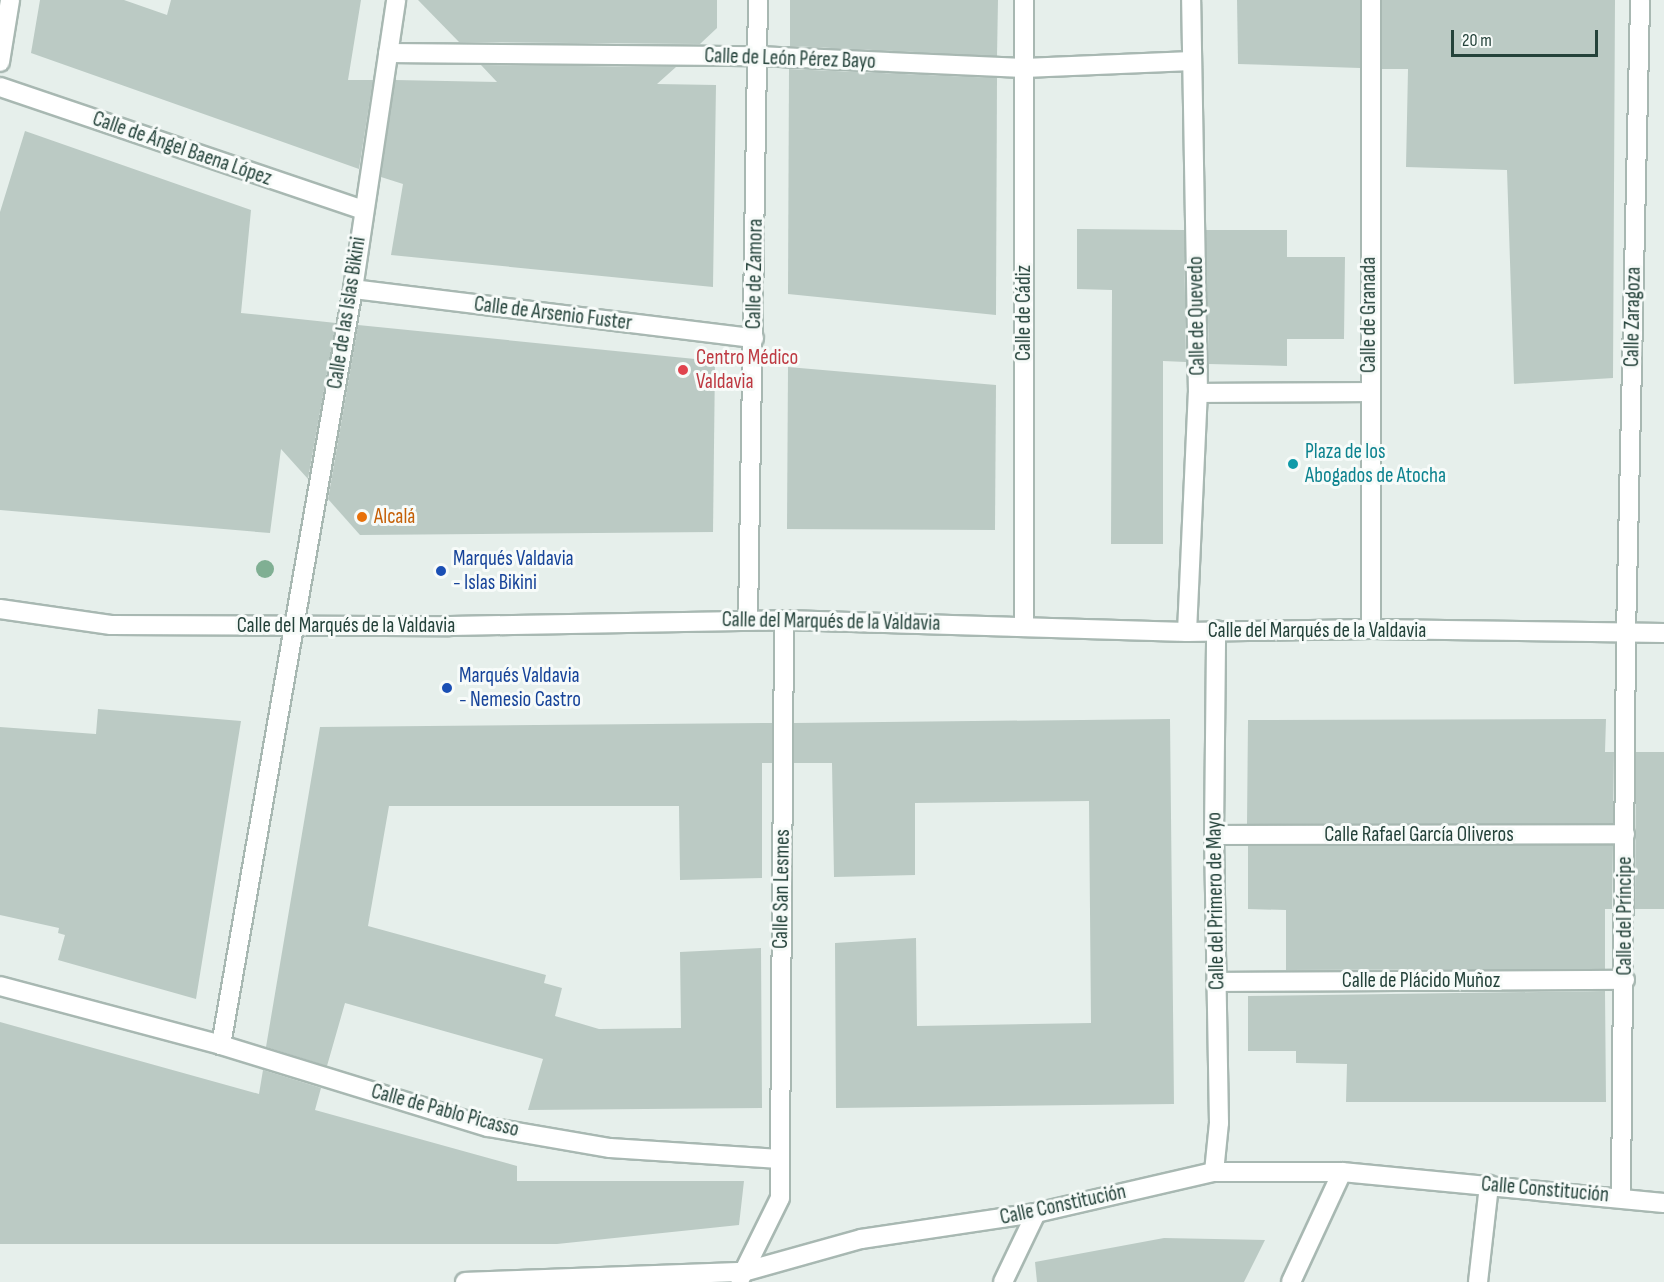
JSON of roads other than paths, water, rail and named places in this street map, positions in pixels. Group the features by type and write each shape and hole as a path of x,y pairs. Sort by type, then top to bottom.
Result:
{"street":[{"path":"0,62 10,0"},
{"name":"Calle de las Islas Bikini","path":"221,1045 353,290 396,0"},
{"name":"Calle de Zamora","path":"748,620 758,0"},
{"name":"Calle de Cádiz","path":"1024,0 1024,626"},
{"name":"Calle de Quevedo","path":"1186,632 1198,393 1191,0"},
{"name":"Calle de Granada","path":"1371,0 1369,392 1371,629"},
{"name":"Calle Zaragoza","path":"1626,633 1640,0"},
{"name":"Calle de León Pérez Bayo","path":"388,53 757,56 1024,68 1192,61"},
{"name":"Calle de Ángel Baena López","path":"0,87 364,210"},
{"name":"Calle de Arsenio Fuster","path":"353,290 754,338"},
{"path":"1198,393 1369,392"},
{"name":"Calle del Marqués de la Valdavia","path":"0,609 111,625 293,626 784,620 1186,632 1371,629 1664,633"},
{"name":"Calle San Lesmes","path":"780,1159 784,620"},
{"name":"Calle del Primero de Mayo","path":"1214,1172 1219,1123 1214,836 1216,630"},
{"name":"Calle del Príncipe","path":"1621,1198 1625,980 1626,633"},
{"name":"Calle Rafael García Oliveros","path":"1214,836 1624,834"},
{"name":"Calle de Plácido Muñoz","path":"1217,982 1625,980"},
{"name":"Calle de Pablo Picasso","path":"0,986 221,1045 488,1127 610,1148 780,1159"},
{"path":"740,1277 780,1198 780,1159"},
{"name":"Calle Constitución","path":"465,1282 740,1277 861,1239 1036,1214 1214,1172 1342,1172 1664,1203"},
{"path":"1291,1282 1342,1172"},
{"path":"1478,1282 1489,1185"},
{"path":"1003,1282 1036,1214"}],"place":[{"name":"Centro Médico Valdavia","path":"683,370"},
{"name":"Plaza de los Abogados de Atocha","path":"1293,464"},
{"name":"Alcalá","path":"362,517"},
{"name":"Marqués Valdavia - Islas Bikini","path":"441,571"},
{"name":"Marqués Valdavia - Nemesio Castro","path":"447,688"}]}
